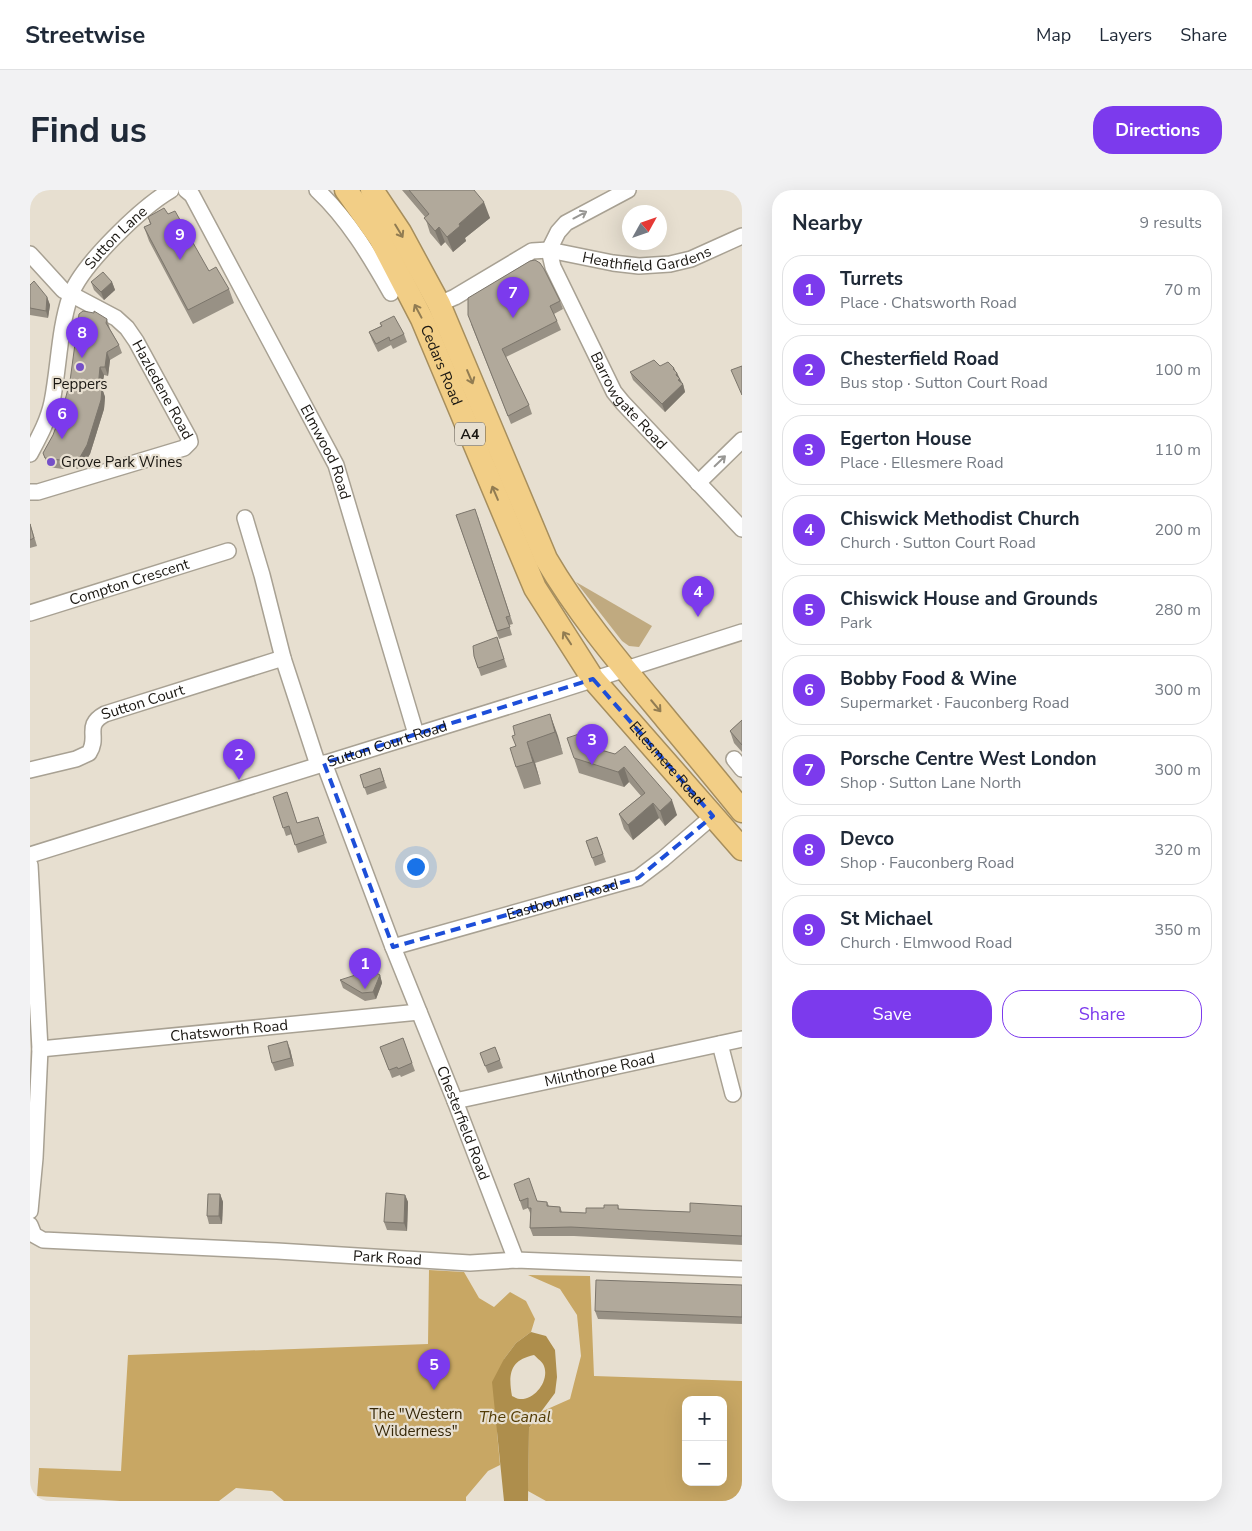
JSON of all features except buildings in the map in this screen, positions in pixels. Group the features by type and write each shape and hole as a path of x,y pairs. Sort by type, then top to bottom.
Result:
{"highway":[{"name":"Cedars Road","path":"346,190 380,238 422,319 535,588 593,679"},
{"name":"Cedars Road","path":"372,190 400,232 439,304 546,559 574,603 624,669"},
{"name":"Ellesmere Road","path":"624,669 742,811"},
{"name":"Ellesmere Road","path":"593,679 742,849"}],"street":[{"name":"Sutton Lane","path":"70,295 75,284 94,260 152,203 171,190"},
{"name":"Elmwood Road","path":"186,190 192,195 336,465 416,734"},
{"path":"317,190 358,238 391,293"},
{"path":"439,304 455,297 532,251 549,250 558,232 566,223 628,190"},
{"name":"Heathfield Gardens","path":"549,250 613,263 639,266 670,264 690,259 742,236"},
{"name":"Barrowgate Road","path":"549,250 552,267 614,392 742,529"},
{"path":"30,254 59,286 70,295 52,403 45,426 30,454"},
{"name":"Hazledene Road","path":"30,492 38,492 184,448 190,442 136,341 127,328 122,322 108,313 70,295"},
{"path":"698,483 742,440"},
{"name":"Chesterfield Road","path":"244,518 262,575 284,658 321,764 516,1260"},
{"name":"Compton Crescent","path":"30,613 228,551"},
{"name":"Sutton Court Road","path":"30,855 742,632"},
{"name":"Sutton Court","path":"30,770 76,759 89,753 93,743 93,723 96,718 105,714 284,658"},
{"name":"Eastbourne Road","path":"393,947 638,878 713,816"},
{"path":"30,865 40,1048 36,1158 30,1212"},
{"name":"Chatsworth Road","path":"40,1048 419,1012"},
{"name":"Milnthorpe Road","path":"455,1101 742,1039"},
{"path":"720,1044 733,1094"},
{"name":"Park Road","path":"32,1230 43,1240 470,1263 516,1260 742,1269"}],"highlighted area":[{"path":"593,679 713,816 638,878 393,947 324,763"}],"shaded area":[{"path":"576,582 652,626 639,647 629,646 622,641"}],"green space":[{"name":"The \"Western Wilderness\"","path":"429,1270 464,1272 479,1298 494,1307 510,1292 526,1301 535,1319 531,1332 516,1343 504,1359 497,1432 500,1465 488,1471 466,1497 466,1501 284,1501 272,1491 236,1488 219,1501 120,1501 37,1496 39,1468 121,1471 128,1355 428,1344"},
{"path":"528,1275 590,1276 594,1376 742,1381 742,1501 546,1501 528,1491 529,1428 543,1411 570,1399 581,1356 577,1315 560,1289"}],"water":[{"name":"The Canal","path":"531,1332 546,1336 555,1350 557,1377 555,1393 529,1428 528,1501 504,1501 492,1382 504,1359 516,1343","holes":["534,1355 543,1364 545,1370 541,1387 526,1398 519,1399 512,1396 510,1381 512,1369 520,1360"]}],"place":[{"name":"St Michael","path":"180,260"},
{"name":"Porsche Centre West London","path":"513,318"},
{"name":"Devco","path":"82,358"},
{"name":"Peppers","path":"80,367"},
{"name":"Bobby Food & Wine","path":"62,439"},
{"name":"Grove Park Wines","path":"51,462"},
{"name":"Chiswick Methodist Church","path":"698,617"},
{"name":"Egerton House","path":"592,765"},
{"name":"Chesterfield Road","path":"239,780"},
{"name":"Turrets","path":"365,989"},
{"name":"Chiswick House and Grounds","path":"434,1390"}]}
